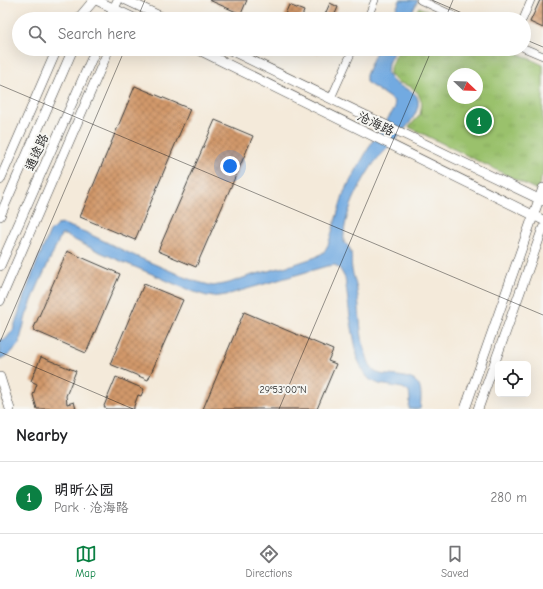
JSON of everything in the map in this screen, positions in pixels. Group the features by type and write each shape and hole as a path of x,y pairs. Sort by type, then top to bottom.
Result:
{"main road":[{"path":"95,0 116,4 127,12"},
{"path":"84,12 95,0"},
{"path":"89,12 95,0"},
{"path":"126,0 151,12"},
{"path":"0,180 54,56"},
{"name":"通途路","path":"0,216 70,56"},
{"name":"通途路","path":"0,266 93,56"},
{"path":"0,301 106,56"},
{"name":"沧海路","path":"211,56 543,220"},
{"name":"沧海路","path":"243,56 541,200"},
{"path":"35,187 66,149"},
{"path":"465,409 533,215 541,200 543,188"},
{"path":"478,409 543,228"},
{"path":"0,377 10,409"}],"street":[{"path":"370,12 375,0"},
{"path":"420,0 446,12"},
{"path":"526,12 532,0"},
{"path":"531,51 543,56"},
{"path":"330,98 350,56"}],"green space":[{"path":"419,7 430,12 416,12"},
{"path":"396,56 524,56 543,65 543,174 537,190 409,127 420,115 422,103 418,93 411,87 397,82 390,74 390,68"}],"water":[{"path":"400,0 418,0 412,12 395,12"},
{"path":"374,56 392,56 388,63 387,73 395,83 412,91 417,96 418,107 409,124 374,163 363,180 349,211 344,232 344,242 351,251 352,270 358,293 362,340 370,365 374,371 379,374 406,377 416,382 421,391 420,409 409,409 409,392 403,388 379,384 370,380 364,373 358,360 345,278 340,269 335,265 226,295 209,296 180,286 97,251 65,235 61,235 26,316 19,344 9,355 0,359 0,340 6,339 13,330 39,257 50,232 57,225 63,224 85,232 133,255 194,281 213,286 229,283 295,264 316,257 324,252 328,245 344,192 372,142 395,108 394,101 366,82 366,75"}],"building":[{"path":"209,0 247,0 242,12 236,12"},
{"path":"540,0 543,0 543,28 531,22"},
{"path":"330,3 338,7 336,12 326,12"},
{"path":"289,5 304,11 304,12 286,12"},
{"path":"135,86 190,109 135,240 80,217"},
{"path":"215,120 253,136 196,267 158,251"},
{"path":"67,251 120,274 86,353 33,330"},
{"path":"144,284 183,300 148,380 110,364"},
{"path":"244,312 333,350 328,361 336,364 317,409 203,409"},
{"path":"41,357 76,371 66,396 67,404 74,402 76,409 37,409 33,395 37,384 31,381"},
{"path":"116,377 144,389 141,396 138,395 134,409 106,409 104,406"}],"place":[{"name":"明昕公园","path":"479,121"}]}
